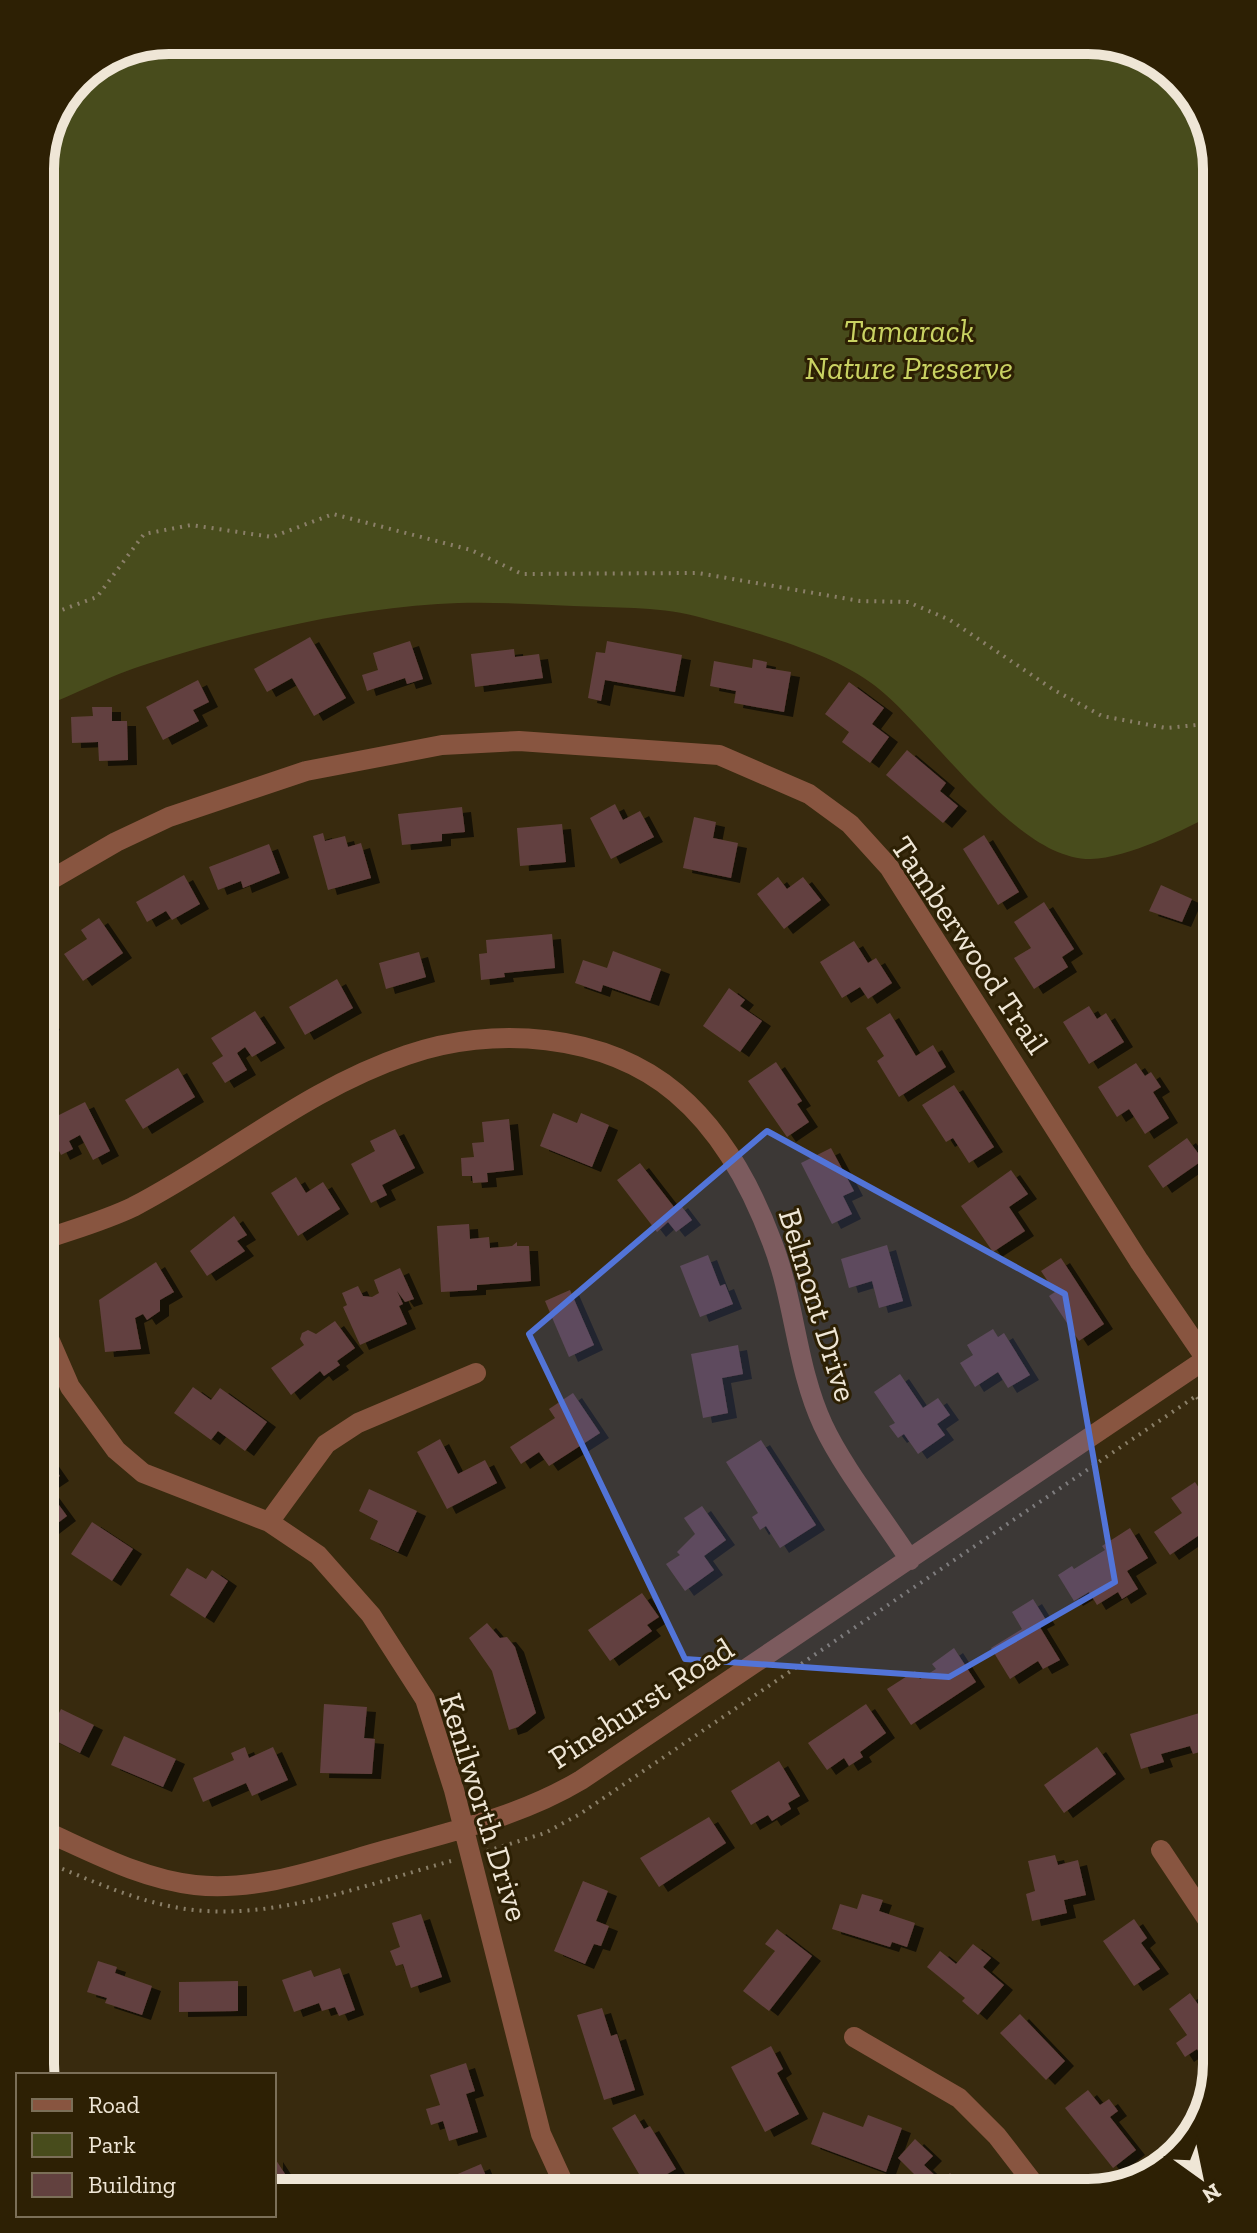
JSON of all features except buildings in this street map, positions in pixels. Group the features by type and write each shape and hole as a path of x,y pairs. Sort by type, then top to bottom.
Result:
{"street":[{"name":"Tamberwood Trail","path":"54,878 116,842 169,817 243,790 306,771 442,745 519,741 719,755 764,772 809,794 850,824 889,867 1139,1261 1203,1354"},
{"name":"Belmont Drive","path":"54,1236 131,1208 315,1095 407,1054 468,1040 527,1038 576,1046 627,1062 676,1093 713,1132 750,1190 790,1296 807,1383 824,1427 910,1560"},
{"name":"Kenilworth Drive","path":"54,1350 70,1387 116,1450 143,1473 269,1522 318,1555 371,1615 425,1699 463,1828 541,2134 562,2179"},
{"path":"269,1522 326,1444 358,1423 476,1373"},
{"name":"Pinehurst Road","path":"54,1835 152,1876 208,1886 272,1880 463,1828 538,1804 581,1780 910,1560 1203,1373"},
{"path":"1161,1850 1203,1913"},
{"path":"854,2037 959,2098 997,2136 1030,2179"}],"path":[{"path":"54,613 97,597 144,534 191,525 272,537 333,514 471,550 522,574 698,573 860,601 908,602 950,620 1054,690 1102,716 1166,728 1203,724"},
{"path":"488,1851 545,1833 592,1806 1196,1396 1203,1407"}],"highlighted area":[{"path":"767,1131 1065,1294 1115,1582 949,1677 685,1659 529,1334"}],"green space":[{"name":"Tamarack Nature Preserve","path":"169,54 1096,54 1125,60 1152,73 1174,93 1191,118 1199,139 1203,169 1203,819 1122,854 1091,859 1062,854 1033,839 1005,817 897,706 856,673 813,652 764,635 680,613 522,604 401,607 291,625 182,653 120,674 54,702 54,161 58,139 73,105 105,73 146,56"}]}
